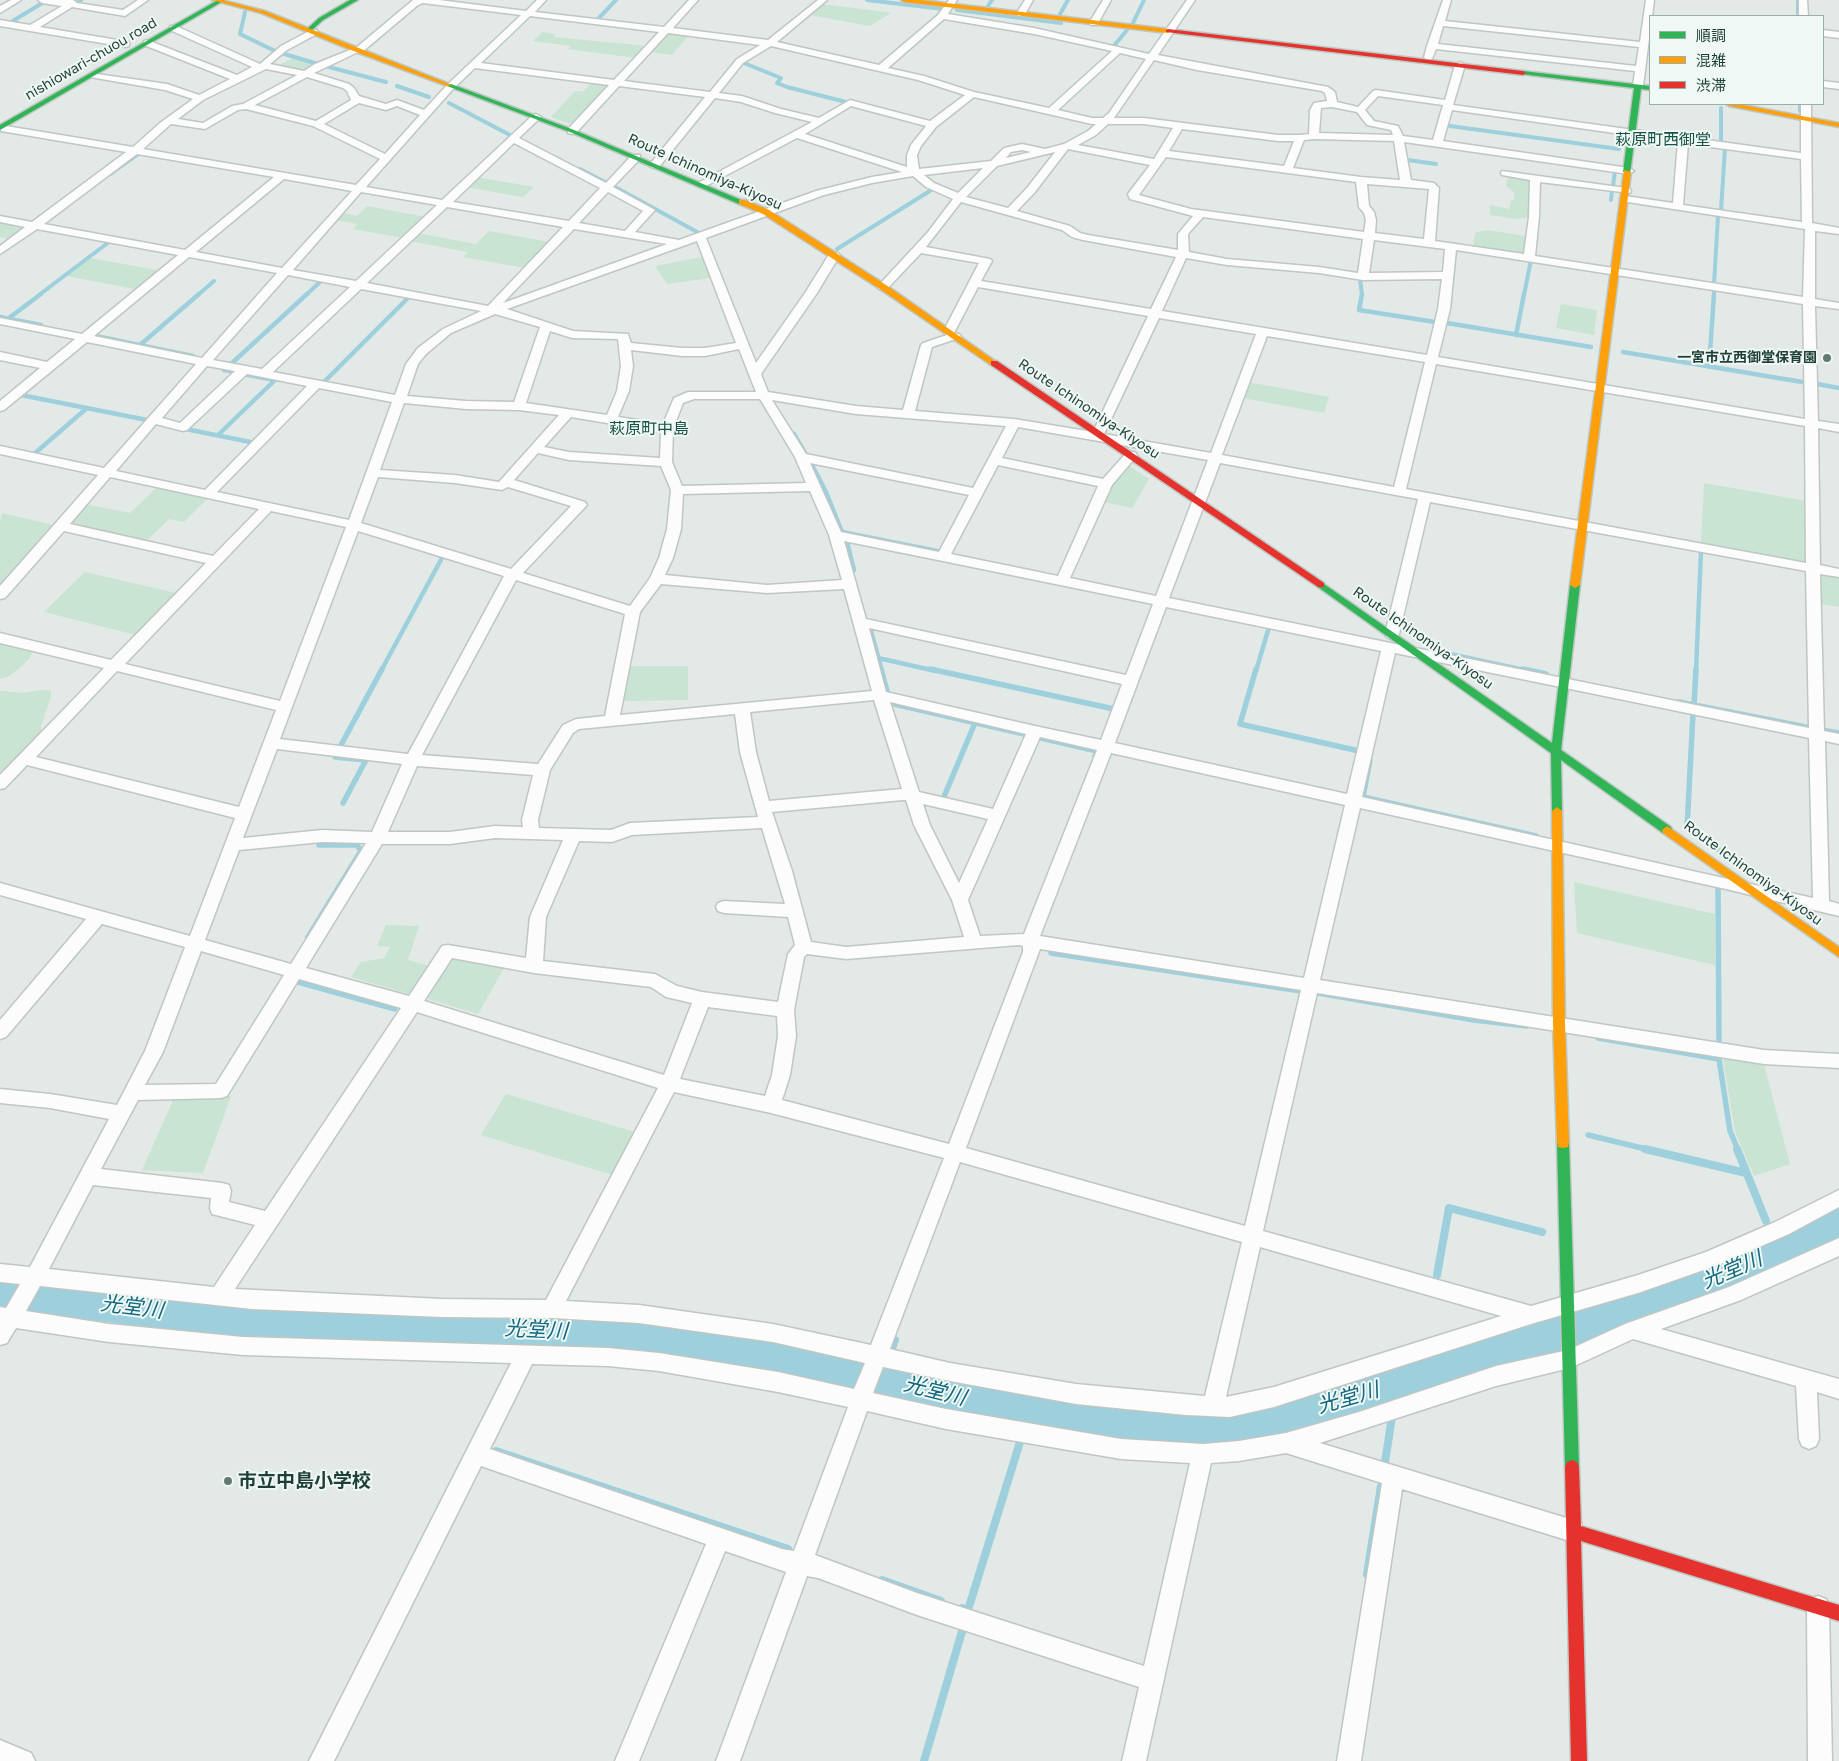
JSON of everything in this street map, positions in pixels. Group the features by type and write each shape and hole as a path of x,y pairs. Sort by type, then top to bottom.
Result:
{"street":[{"path":"0,10 17,0"},
{"path":"42,0 74,2 125,13 144,0"},
{"name":"nishiowari-chuou road","path":"0,124 126,44 202,0"},
{"name":"nishiowari-chuou road","path":"0,124 93,75 219,0"},
{"name":"Route Ichinomiya-Kiyosu","path":"219,0 263,12 357,51 572,131 766,212 883,287 1199,500 1390,641"},
{"path":"0,251 136,150 169,121 200,98 236,78 261,67 284,48 311,31 321,18 355,0"},
{"path":"417,0 770,43 882,68 947,85 972,94 1092,121 1144,121 1233,130 1278,138 1314,136 1398,138 1629,171"},
{"path":"0,595 204,362 451,86 542,0"},
{"path":"572,131 694,0"},
{"path":"655,165 740,62 770,43 823,0"},
{"path":"904,0 951,3 1094,23 1644,87"},
{"path":"1021,14 1029,0"},
{"path":"1094,23 1107,0"},
{"path":"0,1336 7,1316 34,1278 154,1052 354,525 412,364 422,351 435,340 462,324 493,310 844,186 915,173 994,164 1066,147 1092,133 1107,121 1191,0"},
{"path":"1427,61 1447,0"},
{"path":"1579,1761 1570,1355 1559,1024 1556,751 1582,525 1634,133 1644,87 1641,69 1650,0"},
{"path":"1803,0 1804,15"},
{"path":"169,121 205,126 235,108 246,106 290,84 304,73 357,51 415,3 421,1"},
{"path":"32,28 74,2"},
{"path":"882,68 942,16 951,3"},
{"path":"942,16 1034,31 1214,70 1325,89 1330,92 1332,104"},
{"path":"0,23 126,44"},
{"path":"1440,23 1644,45"},
{"path":"173,28 261,67 304,73 346,86 352,91 356,101 317,124"},
{"path":"1824,33 1839,35"},
{"path":"147,43 160,50 193,60 236,78"},
{"path":"1432,46 1641,69"},
{"path":"1051,112 1118,50"},
{"path":"474,65 742,99 778,111 821,121"},
{"path":"1437,144 1460,65"},
{"path":"93,75 167,87 200,98"},
{"path":"1824,84 1839,86"},
{"path":"1360,110 1376,93 1634,133 1806,157"},
{"path":"915,173 912,166 912,155 919,141 932,125 972,94"},
{"path":"355,98 386,107 397,103 427,114"},
{"path":"702,185 821,121 850,103 932,125"},
{"path":"1314,136 1315,110 1317,106 1332,104 1360,110 1371,123 1394,128 1398,133 1406,183"},
{"path":"1734,105 1839,125"},
{"path":"1806,105 1807,224 1810,227 1809,301 1816,734 1821,906"},
{"path":"246,106 317,124 387,159"},
{"path":"264,374 357,284 536,118"},
{"path":"0,124 136,150 680,243"},
{"path":"1180,125 1133,194 1134,197 1200,214 1310,230 1370,235 1451,246 1839,306"},
{"path":"796,134 915,173 930,185 959,198 1066,228 1076,235 1087,238 1228,262 1319,270 1364,277 1448,275"},
{"path":"1287,170 1300,138"},
{"path":"513,139 607,186 650,210 628,234"},
{"path":"1678,207 1683,140"},
{"path":"1066,147 1287,170 1361,180 1430,185 1434,188 1429,243"},
{"path":"1009,213 1031,190 1066,147"},
{"path":"493,310 636,157"},
{"path":"883,287 919,249 959,198 994,164"},
{"path":"1506,173 1626,195 1678,207 1839,231"},
{"path":"0,407 283,175"},
{"path":"1529,258 1534,217 1534,178"},
{"path":"1361,180 1364,207 1369,212 1371,220 1364,277"},
{"path":"1100,435 1183,254 1183,234 1200,214"},
{"path":"0,219 493,310 572,334 624,336 627,366 624,391 611,419"},
{"path":"700,236 763,395 816,487 836,535 880,695 912,796 922,825 960,900 974,942"},
{"path":"1399,491 1444,309 1451,246"},
{"path":"908,415 927,345 952,334 973,283 986,261 919,249"},
{"path":"754,375 834,255"},
{"path":"973,283 1839,428"},
{"path":"0,321 387,398 466,405 519,406 667,429"},
{"path":"519,406 546,326"},
{"path":"728,1761 862,1397 879,1357 1031,952 1032,934 1106,747 1263,331"},
{"path":"626,346 682,352 705,352 742,345"},
{"path":"0,356 49,366"},
{"path":"154,420 183,426 244,370"},
{"path":"208,494 316,384"},
{"path":"612,720 618,677 633,612 657,579 666,558 674,529 676,490 666,462 667,429 678,400 692,395 763,395 856,410 1014,423 1100,435 1839,573"},
{"path":"373,473 502,486 568,414"},
{"path":"943,557 1014,423"},
{"path":"536,449 569,456 666,462"},
{"path":"0,450 354,525 633,612"},
{"path":"1062,581 1106,484 1131,455"},
{"path":"800,458 976,492"},
{"path":"993,460 1106,484"},
{"path":"132,1094 221,1091 377,838 412,760 513,575 580,505 506,482"},
{"path":"676,490 816,487"},
{"path":"1213,1407 1425,496"},
{"path":"0,784 267,508"},
{"path":"61,526 216,561"},
{"path":"836,535 1160,601 1390,641 1418,652 1839,739"},
{"path":"657,579 767,589 850,584"},
{"path":"860,622 1131,681"},
{"path":"0,638 284,707"},
{"name":"Route Ichinomiya-Kiyosu","path":"1418,652 1839,954"},
{"path":"531,832 530,820 542,770 568,728 576,724 880,695 1353,802 1556,845 1839,910"},
{"path":"742,709 748,752 804,946"},
{"path":"960,900 1035,731"},
{"path":"270,743 412,760 542,770"},
{"path":"24,759 243,814"},
{"path":"233,845 322,836 450,838 495,832 531,832 612,836 630,829 765,814 903,794 998,816"},
{"path":"534,966 538,917 573,835"},
{"path":"0,889 412,1004 669,1084 771,1105 956,1153 1531,1315"},
{"path":"724,907 795,911"},
{"path":"0,1032 99,916"},
{"path":"804,946 846,953 1018,939 1764,1057 1839,1062"},
{"path":"771,1105 781,1075 787,1036 785,1010 796,954 804,946"},
{"path":"219,1296 448,951 534,966 655,982 672,992 702,1000 785,1010"},
{"path":"552,1309 669,1084 702,1000"},
{"path":"0,1096 50,1101 121,1113"},
{"path":"88,1176 222,1191 219,1208 270,1220"},
{"path":"0,1273 219,1296 384,1306 552,1309 639,1314 773,1334 950,1372 1076,1394 1213,1407 1230,1406 1274,1397 1531,1315 1568,1308 1711,1258 1782,1228 1839,1198"},
{"path":"7,1316 108,1333 243,1346 346,1351 608,1357 660,1362 769,1380 852,1399 862,1397 946,1419 1051,1438 1121,1449 1203,1454 1239,1451 1286,1443 1368,1419 1496,1376 1570,1355 1632,1330 1734,1294 1839,1247"},
{"path":"1632,1330 1839,1389"},
{"path":"321,1761 526,1354"},
{"path":"1806,1380 1809,1439"},
{"path":"1286,1443 1828,1610 1820,1761"},
{"path":"476,1454 719,1539 782,1560 818,1567 917,1604 1152,1680"},
{"path":"1134,1761 1203,1454"},
{"path":"1349,1761 1393,1477"},
{"path":"627,1761 719,1539"},
{"path":"0,1752 23,1761"}],"green space":[{"path":"822,4 891,13 870,26 810,15"},
{"path":"542,32 555,34 553,37 647,46 636,58 568,49 571,46 533,41"},
{"path":"666,33 689,35 672,55 649,52"},
{"path":"294,58 317,64 298,71 277,66"},
{"path":"593,81 611,85 575,124 551,117 575,91 583,92"},
{"path":"476,177 534,187 523,197 465,187"},
{"path":"1508,177 1522,178 1531,182 1529,217 1516,219 1490,215 1490,205 1509,209 1511,201 1514,199 1514,192 1506,186"},
{"path":"367,206 426,217 403,238 353,229 357,224 336,220 343,213 357,216"},
{"path":"0,223 27,229 12,240 0,237"},
{"path":"1488,230 1525,236 1523,254 1473,247 1475,234"},
{"path":"489,231 550,242 525,268 463,257 468,252 409,241 417,233 476,244"},
{"path":"702,257 710,278 667,284 655,266"},
{"path":"91,258 162,271 140,290 67,276"},
{"path":"1561,304 1597,310 1594,335 1556,328"},
{"path":"1248,382 1329,397 1324,413 1242,398"},
{"path":"1128,465 1149,479 1132,508 1103,502 1111,484"},
{"path":"1704,483 1806,501 1807,560 1802,563 1701,544"},
{"path":"157,487 208,498 184,522 169,519 144,543 67,523 85,504 130,513"},
{"path":"2,513 53,525 0,585 0,521"},
{"path":"85,572 180,594 140,636 44,612"},
{"path":"1819,574 1839,577 1839,607 1820,604"},
{"path":"0,642 31,650 32,654 18,669 9,676 0,679"},
{"path":"626,666 688,666 688,700 619,701"},
{"path":"42,690 51,691 51,696 41,726 41,736 6,771 0,772 0,691 23,693"},
{"path":"1574,882 1715,914 1715,965 1577,933"},
{"path":"386,925 419,926 408,960 429,966 410,994 351,977 361,962 384,958 390,947 377,946"},
{"path":"453,958 505,966 478,1014 421,997 445,961"},
{"path":"1723,1058 1763,1061 1790,1164 1754,1176 1735,1132"},
{"path":"506,1094 635,1132 613,1175 481,1135"},
{"path":"175,1096 231,1096 203,1173 142,1170"}],"waterway":[{"path":"75,4 81,0"},
{"path":"597,20 616,0"},
{"path":"867,0 943,9"},
{"path":"988,6 992,0"},
{"path":"1060,14 1068,0"},
{"path":"1133,23 1144,0"},
{"path":"1798,0 1798,15"},
{"path":"18,23 11,22 44,2"},
{"path":"957,10 1061,23"},
{"path":"245,12 240,34 275,51"},
{"path":"1113,47 1127,30"},
{"path":"281,53 318,64"},
{"path":"744,63 781,78 777,83 787,87 846,102"},
{"path":"325,66 386,82"},
{"path":"397,86 429,97"},
{"path":"449,103 510,135"},
{"path":"1800,105 1800,111"},
{"path":"1721,108 1721,143"},
{"path":"1450,126 1619,149"},
{"path":"1721,211 1725,147"},
{"path":"110,174 138,154"},
{"path":"1408,160 1436,164"},
{"path":"580,169 605,182"},
{"path":"1613,186 1615,171"},
{"path":"615,187 699,233"},
{"path":"837,249 933,189"},
{"path":"1611,200 1612,190"},
{"path":"1714,284 1718,216"},
{"path":"39,295 109,242"},
{"path":"1524,295 1531,260"},
{"path":"1360,279 1362,294"},
{"path":"198,295 214,281"},
{"path":"306,295 321,281"},
{"path":"1714,289 1714,294"},
{"path":"9,318 41,294"},
{"path":"140,345 199,294"},
{"path":"225,363 231,364 307,294"},
{"path":"1362,294 1359,310 1435,322"},
{"path":"1516,335 1524,294"},
{"path":"1709,366 1714,294"},
{"path":"325,381 408,298"},
{"path":"0,317 41,325"},
{"path":"1447,323 1516,335"},
{"path":"91,335 193,356"},
{"path":"1516,335 1591,347"},
{"path":"1623,352 1709,366"},
{"path":"1709,366 1802,382"},
{"path":"224,370 236,372"},
{"path":"218,435 275,380 243,374"},
{"path":"1817,384 1839,388"},
{"path":"21,395 87,408"},
{"path":"34,454 87,408"},
{"path":"87,408 147,420"},
{"path":"181,428 255,443"},
{"path":"794,434 805,453"},
{"path":"812,465 826,492 842,532 937,551"},
{"path":"847,542 854,570"},
{"path":"1696,671 1701,551"},
{"path":"381,671 443,556 438,555"},
{"path":"870,627 878,658"},
{"path":"1256,671 1269,627"},
{"path":"1436,651 1529,671"},
{"path":"878,658 936,671"},
{"path":"878,658 882,671"},
{"path":"340,747 382,669"},
{"path":"881,669 887,691"},
{"path":"930,669 1114,709"},
{"path":"1256,669 1240,724 1359,751"},
{"path":"1523,669 1546,674"},
{"path":"1694,705 1696,669"},
{"path":"1679,702 1694,705"},
{"path":"894,704 1024,734"},
{"path":"1694,705 1811,728"},
{"path":"1693,714 1687,828 1779,891"},
{"path":"943,799 975,723"},
{"path":"1821,730 1839,733"},
{"path":"1041,738 1097,751 1095,756"},
{"path":"335,757 366,760 343,803"},
{"path":"1370,760 1363,797 1536,836"},
{"path":"308,937 361,851 357,845 319,845"},
{"path":"1718,888 1719,1042"},
{"path":"1051,953 1301,991"},
{"path":"298,982 395,1009"},
{"path":"1318,993 1474,1020 1527,1026"},
{"path":"1598,1038 1719,1059 1730,1131 1738,1150"},
{"path":"1588,1135 1650,1150"},
{"path":"1645,1149 1746,1173"},
{"path":"1737,1149 1766,1221"},
{"path":"1437,1275 1449,1208 1542,1232"},
{"name":"光堂川","path":"0,1291 187,1313 346,1325 513,1327 666,1338 758,1352 852,1370 980,1402 1108,1422 1185,1428 1236,1428 1339,1402 1631,1312 1790,1246 1839,1221"},
{"path":"891,1351 895,1340"},
{"path":"1394,1403 1396,1385"},
{"path":"1385,1462 1392,1417"},
{"path":"962,1608 968,1610 1020,1442"},
{"path":"496,1451 788,1549"},
{"path":"1367,1574 1381,1486"},
{"path":"882,1580 941,1601"},
{"path":"924,1761 963,1628"}],"traffic: fast":[{"path":"0,128 222,0"},
{"path":"309,30 321,19 355,0"},
{"path":"1523,73 1649,88"},
{"path":"449,85 572,131 742,202"},
{"path":"1627,172 1638,86"},
{"path":"1321,585 1667,830"},
{"path":"1557,811 1556,751 1575,585"},
{"path":"1563,1143 1572,1467"}],"traffic: slow":[{"path":"215,0 263,12 358,51 449,85"},
{"path":"904,0 1168,31"},
{"path":"1734,105 1839,125"},
{"path":"1575,585 1627,172"},
{"path":"742,202 766,212 883,287 994,363"},
{"path":"1557,811 1559,1024 1563,1143"},
{"path":"1667,830 1839,953"}],"traffic: jam":[{"path":"1168,31 1523,73"},
{"path":"994,363 1321,585"},
{"path":"1572,1467 1579,1761"},
{"path":"1573,1531 1839,1613"}],"place":[{"name":"一宮市立西御堂保育園","path":"1827,358"},
{"name":"市立中島小学校","path":"228,1481"}],"district":[{"name":"萩原町西御堂","path":"1663,140"},
{"name":"萩原町中島","path":"649,429"}]}
